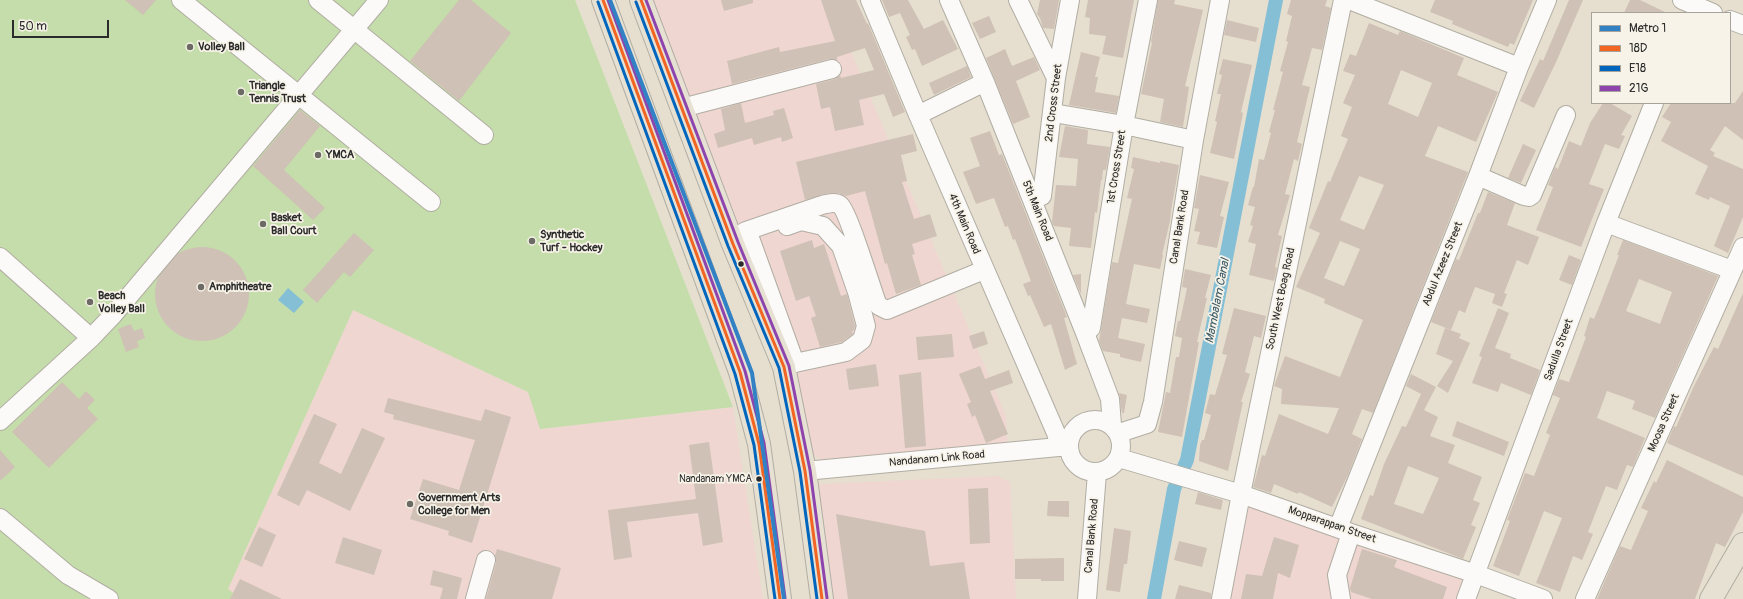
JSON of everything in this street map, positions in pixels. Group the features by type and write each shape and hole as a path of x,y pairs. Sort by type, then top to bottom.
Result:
{"main road":[{"path":"603,0 740,372 759,444 780,599"},
{"path":"641,0 682,108 789,365 822,599"},
{"path":"1711,599 1743,544"}],"street":[{"path":"181,0 431,202"},
{"path":"318,0 484,136"},
{"path":"0,421 92,338 113,315 379,0"},
{"name":"4th Main Road","path":"870,0 984,270 1056,433 1064,447"},
{"name":"5th Main Road","path":"949,0 986,82 1085,333 1110,398 1115,429"},
{"path":"1018,0 1056,78"},
{"name":"2nd Cross Street","path":"1032,200 1042,196 1056,78 1070,0"},
{"name":"1st Cross Street","path":"1085,333 1091,328 1124,125 1148,0"},
{"name":"Canal Bank Road","path":"1115,429 1147,424 1153,402 1194,140 1220,0"},
{"name":"South West Boag Road","path":"1221,599 1241,494 1343,0"},
{"path":"1349,0 1519,67"},
{"name":"Abdul Azeez Street","path":"1341,599 1337,575 1345,530 1519,67 1547,0"},
{"path":"1689,6 1710,12"},
{"path":"1731,20 1743,25"},
{"path":"682,108 832,69"},
{"path":"918,116 986,82"},
{"name":"Sadulla Street","path":"1466,599 1606,223 1654,104"},
{"path":"1053,113 1124,125 1194,140"},
{"path":"1478,176 1524,196 1529,197 1532,195 1566,115"},
{"path":"738,240 746,231 822,205 832,203 838,204 843,209 849,223 877,303 879,306 887,310 984,270"},
{"path":"738,240 801,221 824,226 841,246 855,285 866,326 862,340 846,352 789,365"},
{"path":"1606,223 1732,270"},
{"name":"Moosa Street","path":"1585,599 1743,247"},
{"path":"0,257 92,338"},
{"path":"1097,420 1115,429 1121,441 1122,450 1119,458 1110,468 1098,473 1089,472 1081,468 1074,462 1064,447 1074,430 1081,424 1088,421 1097,420"},
{"name":"Nandanam Link Road","path":"805,471 1064,447"},
{"name":"Mopparappan Street","path":"1119,458 1241,494 1476,574 1543,599"},
{"name":"Canal Bank Road","path":"1087,599 1098,473"},
{"path":"0,518 68,575 109,599"},
{"path":"475,599 486,560"}],"shaded area":[{"path":"653,0 829,0 1006,416 1008,455 825,464 806,449 799,395"},
{"name":"Government Arts College for Men","path":"353,310 528,392 541,429 733,407 763,599 241,599 228,589"},
{"path":"997,476 1010,482 1016,599 827,599 812,499 820,484"},
{"path":"1230,500 1467,580 1460,599 1216,599"}],"green space":[{"name":"YMCA","path":"0,0 575,0 733,407 540,429 528,392 353,310 228,589 241,599 0,599"}],"water":[{"path":"288,288 304,302 294,313 278,300"}],"building":[{"path":"125,0 156,0 143,15"},
{"path":"459,0 471,0 511,33 459,101 410,61"},
{"path":"721,0 753,0 753,3 724,11"},
{"path":"821,0 856,0 867,24 868,23 905,112 893,117 884,94 859,100 864,125 835,131 830,107 821,109 816,84 835,79 840,75 841,78 874,70 865,48 837,57 837,60 829,59 732,84 727,61 779,47 780,52 835,41"},
{"path":"882,0 908,0 924,29 943,20 958,49 922,66 915,49 912,50 906,37 910,35 900,13 889,17"},
{"path":"1040,0 1059,0 1054,29 1043,28 1037,14"},
{"path":"1088,0 1134,0 1123,58 1102,54 1106,36 1089,34 1090,18 1085,17"},
{"path":"1158,0 1175,0 1174,4 1203,10 1185,86 1189,87 1183,127 1160,122 1164,99 1141,94 1152,43"},
{"path":"1291,0 1327,0 1325,6 1331,8 1322,50 1312,48 1302,85 1310,87 1297,142 1302,144 1298,161 1294,159 1285,194 1290,195 1278,235 1282,236 1275,267 1277,268 1274,281 1249,275 1256,244 1248,242 1253,226 1250,225 1255,207 1248,205 1254,187 1259,159 1264,160 1271,133 1269,132 1283,72 1280,71 1288,42 1286,41 1292,16 1287,14"},
{"path":"1435,0 1533,0 1514,45 1510,43 1508,47 1452,24 1453,21 1430,12"},
{"path":"1569,0 1583,0 1534,108 1520,101 1540,59 1543,61"},
{"path":"1630,0 1640,0 1665,12 1624,12"},
{"path":"989,16 996,32 980,39 972,23"},
{"path":"1227,20 1259,28 1256,42 1224,35"},
{"path":"1369,23 1398,35 1400,31 1464,58 1457,75 1498,92 1476,142 1438,126 1425,156 1468,172 1373,413 1362,409 1352,434 1362,439 1348,475 1332,507 1299,492 1298,494 1274,484 1271,493 1253,487 1262,455 1265,456 1279,414 1328,434 1339,408 1281,404 1282,389 1274,386 1285,356 1340,377 1363,320 1324,303 1325,299 1296,287 1320,233 1309,228 1328,181 1330,182 1348,139 1341,136 1352,107 1343,103 1355,75 1343,71 1350,54 1356,56","holes":["1401,70 1432,83 1418,117 1388,104","1359,176 1384,185 1364,230 1340,220","1340,241 1360,249 1344,286 1324,278"]},
{"path":"1005,49 1012,66 1034,57 1040,70 1016,81 1030,117 1013,124 986,58"},
{"path":"1081,52 1100,57 1095,77 1098,77 1095,92 1119,96 1116,113 1069,105"},
{"path":"1223,59 1252,65 1241,112 1243,113 1234,159 1210,153 1221,94 1217,94 1222,75 1219,74"},
{"path":"967,66 971,77 934,95 929,83"},
{"path":"1743,91 1743,140 1725,126 1710,150 1715,153 1713,156 1743,169 1743,217 1728,253 1714,246 1730,206 1710,197 1709,200 1695,194 1708,166 1661,141 1671,122 1662,117 1670,104 1735,103"},
{"path":"741,103 745,123 774,115 773,111 784,108 793,138 782,142 781,137 754,145 752,138 718,148 714,134 725,130 721,109"},
{"path":"1602,104 1612,104 1632,116 1621,135 1625,136 1619,149 1605,144 1589,184 1604,189 1581,247 1536,230 1553,187 1548,185 1555,167 1558,169 1569,141 1581,146 1590,123"},
{"path":"300,110 320,126 284,170 325,208 313,220 253,166"},
{"path":"1065,126 1088,130 1087,144 1110,147 1106,170 1103,170 1101,180 1097,213 1095,212 1091,248 1069,246 1071,228 1054,226 1052,222 1056,185 1076,186 1078,159 1059,157"},
{"path":"990,131 999,155 1002,154 1067,317 1064,318 1077,364 1065,370 1051,324 1044,327 1030,295 1028,296 1023,284 1031,281 1015,239 1013,240 1008,226 1005,227 994,198 976,204 963,172 980,166 970,138"},
{"path":"913,134 917,151 901,155 907,181 902,182 914,219 930,214 937,236 912,244 915,254 912,255 921,285 896,294 887,263 885,264 865,191 846,196 839,193 829,193 805,200 796,162"},
{"path":"1523,144 1536,150 1521,183 1508,178"},
{"path":"1133,157 1160,163 1160,161 1179,165 1170,221 1160,269 1134,264 1126,304 1150,309 1147,323 1122,318 1118,338 1145,344 1141,362 1120,357 1120,354 1103,351 1099,341 1112,262 1118,263 1132,199 1127,198 1134,169 1131,168"},
{"path":"1200,175 1229,182 1220,216 1224,217 1217,248 1197,244 1200,232 1194,231 1199,209 1194,208"},
{"path":"1488,192 1515,203 1507,225 1539,237 1528,265 1517,260 1504,293 1507,294 1502,307 1492,303 1495,294 1475,287 1465,313 1459,310 1451,330 1431,322 1456,259 1459,260"},
{"path":"354,233 374,250 350,277 344,272 317,303 303,290"},
{"path":"812,240 814,248 824,244 841,296 847,294 855,326 854,330 852,331 853,334 842,342 820,347 811,318 816,316 809,296 796,301 780,251"},
{"path":"1623,240 1718,276 1655,418 1632,409 1635,401 1607,391 1597,418 1645,438 1633,467 1627,465 1617,490 1606,486 1588,532 1593,534 1582,560 1573,556 1560,592 1536,583 1562,518 1544,511 1519,576 1493,566 1510,521 1507,520 1525,473 1534,476 1550,435 1546,433 1560,398 1553,395 1559,379 1569,382 1586,337 1584,336 1590,317 1594,319 1619,255 1617,255","holes":["1639,279 1672,292 1660,324 1626,311"]},
{"name":"Amphitheatre","path":"193,247 211,247 220,250 236,260 246,276 249,285 249,303 246,312 236,328 220,338 211,341 193,341 184,338 168,328 158,312 155,303 155,285 158,276 168,260 184,250"},
{"path":"1569,255 1581,260 1572,285 1559,280"},
{"path":"1185,269 1211,275 1197,342 1199,342 1182,437 1158,432 1166,392 1170,393 1176,357 1179,357 1182,338 1175,336 1178,321 1180,321 1187,288 1182,287"},
{"path":"1081,274 1081,294 1073,275"},
{"path":"1743,293 1743,476 1667,443 1714,347 1718,349"},
{"path":"1234,308 1266,316 1261,338 1254,336 1245,372 1250,374 1241,402 1243,402 1228,471 1199,461 1200,445 1202,440 1204,440 1211,415 1205,413 1210,394 1215,395 1227,355 1222,354"},
{"path":"1498,308 1509,313 1495,348 1511,354 1510,358 1540,370 1531,395 1501,383 1498,392 1472,383 1482,357 1479,356"},
{"path":"131,324 134,331 142,328 145,338 137,341 139,347 126,352 118,329"},
{"path":"1445,328 1461,334 1459,338 1470,343 1448,393 1437,386 1453,361 1436,354"},
{"path":"984,331 988,344 973,349 969,336"},
{"path":"952,334 954,357 918,360 916,337"},
{"path":"876,364 879,386 849,390 846,369"},
{"path":"980,366 985,379 1009,370 1013,383 990,391 1008,434 986,443 975,415 972,417 967,404 971,402 959,374"},
{"path":"921,372 926,446 905,448 899,375"},
{"path":"1411,374 1436,387 1424,410 1438,417 1430,436 1455,445 1448,463 1482,477 1473,500 1480,503 1471,525 1476,527 1463,559 1361,519 1370,495 1373,496 1384,464 1402,426 1406,427 1421,394 1406,386","holes":["1408,466 1439,478 1423,514 1394,504"]},
{"path":"62,382 79,399 86,391 95,400 87,408 98,419 49,468 12,432"},
{"path":"1119,393 1127,395 1124,413 1122,413"},
{"path":"388,398 481,421 485,409 511,417 472,543 448,535 449,531 410,519 423,479 459,490 475,440 393,419 394,415 384,412"},
{"path":"314,414 337,424 319,463 341,474 362,428 385,438 350,511 307,490 299,506 277,495"},
{"path":"1457,421 1509,442 1504,456 1452,436"},
{"path":"709,442 723,542 703,546 698,513 627,522 632,557 614,560 608,510 696,499 689,445"},
{"path":"0,450 15,467 0,481"},
{"path":"1667,460 1743,497 1743,512 1725,547 1716,543 1695,599 1597,599 1620,546 1631,550 1648,511 1641,508 1654,481 1656,483"},
{"path":"988,488 990,543 970,544 968,489"},
{"path":"1198,492 1223,500 1221,510 1195,504"},
{"path":"1048,501 1069,501 1069,517 1047,516"},
{"path":"836,514 925,531 930,566 964,562 970,599 848,599"},
{"path":"259,527 276,535 262,567 244,559"},
{"path":"1114,528 1131,531 1127,564 1124,564 1120,592 1106,590"},
{"path":"343,537 382,550 374,575 335,563"},
{"path":"1274,537 1299,545 1290,578 1278,573 1273,599 1241,599 1246,574 1262,576"},
{"path":"1179,541 1207,548 1202,567 1174,560"},
{"path":"497,549 561,568 552,599 486,599 496,563 495,556"},
{"path":"1362,549 1397,560 1394,567 1447,587 1443,599 1372,599 1351,592 1350,588"},
{"path":"1064,558 1064,581 1015,579 1015,559"},
{"path":"433,570 462,578 457,599 440,599 443,588 430,585"},
{"path":"240,579 282,599 230,599"},
{"path":"1179,585 1211,593 1211,599 1175,599"}],"waterway":[{"name":"Mambalam Canal","path":"1154,599 1174,489 1187,460 1276,0"}],"metro line":[{"name":"1","path":"610,0 752,373 784,599"}],"transit line":[{"name":"18D","path":"603,0 740,372 759,444 780,599"},
{"name":"21G","path":"608,0 745,371 764,443 785,598"},
{"name":"18D","path":"641,0 733,244 784,367 805,471 822,599"},
{"name":"21G","path":"646,0 738,242 789,366 810,470 827,598"},
{"name":"E18","path":"598,2 735,374 754,445 775,599"},
{"name":"E18","path":"636,2 728,246 779,368 800,472 817,599"}],"place":[{"name":"Volley Ball","path":"190,47"},
{"name":"Triangle Tennis Trust","path":"241,92"},
{"name":"YMCA","path":"318,155"},
{"name":"Basket Ball Court","path":"263,224"},
{"name":"Synthetic Turf - Hockey","path":"532,241"},
{"name":"Amphitheatre","path":"201,287"},
{"name":"Beach Volley Ball","path":"90,302"},
{"name":"Nandanam YMCA","path":"759,479"},
{"name":"Government Arts College for Men","path":"410,504"}]}
